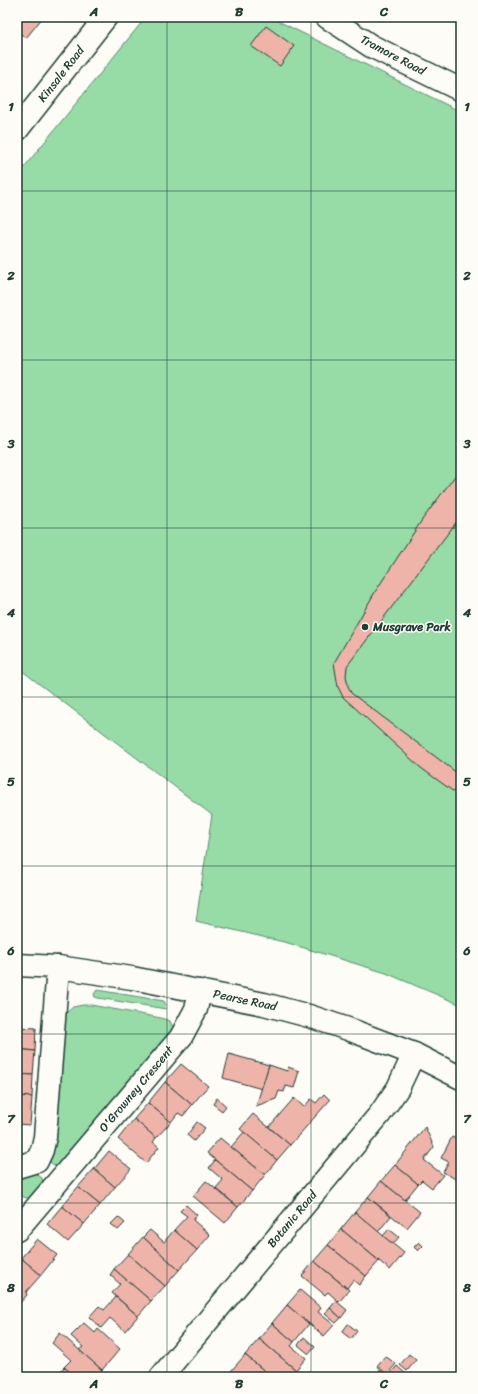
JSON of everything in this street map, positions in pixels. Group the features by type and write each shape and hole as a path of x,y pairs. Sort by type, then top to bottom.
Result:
{"street":[{"name":"Kinsale Road","path":"17,130 106,17"},
{"name":"Tramore Road","path":"327,17 371,46 461,90"},
{"name":"Pearse Road","path":"17,965 58,968 132,978 264,1004 309,1016 414,1054 461,1078"},
{"path":"58,968 45,1138 42,1150 27,1164 60,1179"},
{"name":"O'Growney Crescent","path":"17,1230 180,1037 196,1009 200,991"},
{"name":"Botanic Road","path":"161,1377 380,1114 398,1088 414,1054"}],"green space":[{"path":"146,17 270,17 461,112 461,1005 386,973 288,943 196,921 212,815 17,667 17,176"},
{"path":"97,990 164,1001 166,1005 165,1009 98,998 95,997 94,994"},
{"path":"91,1005 161,1018 170,1021 175,1032 60,1166 55,1166 50,1162 50,1155 65,1014 73,1007"},
{"path":"35,1173 42,1178 44,1185 34,1200 17,1195 17,1174"}],"building":[{"path":"17,17 43,17 26,38 17,31"},
{"path":"266,26 294,46 280,66 251,46"},
{"name":"Musgrave Park","path":"461,468 461,516 347,666 346,676 351,693 461,776 461,797 421,768 343,697 338,687 334,663 375,592 422,520"},
{"path":"17,1027 36,1028 35,1051 17,1049"},
{"path":"17,1049 35,1051 33,1075 17,1074"},
{"path":"229,1054 269,1065 262,1089 223,1078"},
{"path":"181,1064 208,1086 192,1105 165,1082"},
{"path":"269,1065 287,1071 288,1067 299,1071 294,1088 286,1086 284,1092 279,1091 276,1099 256,1106"},
{"path":"17,1074 33,1075 32,1097 17,1096"},
{"path":"165,1082 192,1105 183,1116 178,1113 171,1122 148,1103"},
{"path":"324,1094 330,1100 290,1145 269,1127 294,1098 304,1107 311,1099 316,1103"},
{"path":"17,1096 32,1097 30,1125 17,1124"},
{"path":"217,1098 226,1106 222,1111 213,1104"},
{"path":"148,1103 171,1122 156,1138 134,1119"},
{"path":"253,1114 290,1145 277,1160 240,1129"},
{"path":"134,1119 156,1138 153,1142 159,1147 146,1163 118,1139"},
{"path":"197,1122 205,1128 194,1141 187,1135"},
{"path":"425,1127 434,1147 424,1160 443,1175 432,1188 422,1180 418,1184 395,1165"},
{"path":"244,1132 277,1160 265,1175 231,1147"},
{"path":"452,1137 461,1141 461,1182 443,1172 449,1162 441,1158"},
{"path":"220,1138 265,1175 252,1191 207,1153"},
{"path":"109,1151 131,1169 115,1187 94,1169"},
{"path":"215,1160 252,1191 238,1207 216,1188 223,1180 209,1168"},
{"path":"395,1165 418,1184 405,1200 381,1181"},
{"path":"94,1169 115,1187 100,1205 78,1187"},
{"path":"206,1181 238,1207 225,1223 193,1196"},
{"path":"381,1181 420,1212 407,1228 368,1197"},
{"path":"78,1187 100,1205 84,1224 62,1206"},
{"path":"368,1197 391,1216 378,1232 355,1212"},
{"path":"186,1205 197,1215 193,1220 210,1235 197,1250 174,1230 187,1216 180,1211"},
{"path":"62,1206 84,1224 68,1242 47,1224"},
{"path":"355,1212 404,1253 390,1270 341,1229"},
{"path":"118,1217 125,1223 118,1230 111,1224"},
{"path":"341,1229 379,1261 366,1276 328,1245"},
{"path":"389,1229 399,1237 393,1244 383,1236"},
{"path":"150,1230 164,1242 174,1230 197,1250 179,1270 143,1237"},
{"path":"143,1237 179,1270 165,1286 128,1254"},
{"path":"37,1239 57,1255 41,1275 21,1258"},
{"path":"419,1242 423,1246 418,1251 414,1247"},
{"path":"328,1245 366,1276 359,1285 353,1280 347,1288 314,1261"},
{"path":"128,1254 165,1286 151,1301 114,1269"},
{"path":"21,1258 41,1275 26,1292 27,1295 18,1305 17,1263"},
{"path":"314,1261 349,1290 339,1302 328,1292 325,1295 302,1276"},
{"path":"114,1269 151,1301 138,1316 112,1293 120,1284 110,1275"},
{"path":"300,1290 321,1308 318,1312 334,1325 324,1336 287,1305"},
{"path":"116,1297 138,1316 125,1331 110,1318 101,1328 89,1317 99,1306 104,1310"},
{"path":"336,1301 347,1310 341,1318 330,1308"},
{"path":"287,1305 309,1324 294,1342 272,1323"},
{"path":"330,1308 341,1318 336,1323 325,1314"},
{"path":"84,1323 95,1333 98,1329 120,1349 102,1370 79,1350 83,1347 71,1336"},
{"path":"272,1323 294,1342 291,1346 306,1358 296,1370 259,1339"},
{"path":"348,1324 357,1331 351,1339 342,1332"},
{"path":"60,1333 102,1370 95,1377 76,1377 64,1367 71,1360 52,1343"},
{"path":"304,1337 315,1347 309,1354 298,1345"},
{"path":"259,1339 296,1370 290,1377 272,1377 245,1355"},
{"path":"409,1354 416,1360 407,1371 400,1365"},
{"path":"245,1355 272,1377 239,1377 231,1371"},
{"path":"385,1356 396,1364 387,1374 377,1366"},
{"path":"397,1366 406,1374 403,1377 391,1377 389,1375"},
{"path":"64,1367 76,1377 55,1377"},
{"path":"380,1370 386,1375 384,1377 374,1377"}],"place":[{"name":"Musgrave Park","path":"365,627"}]}
